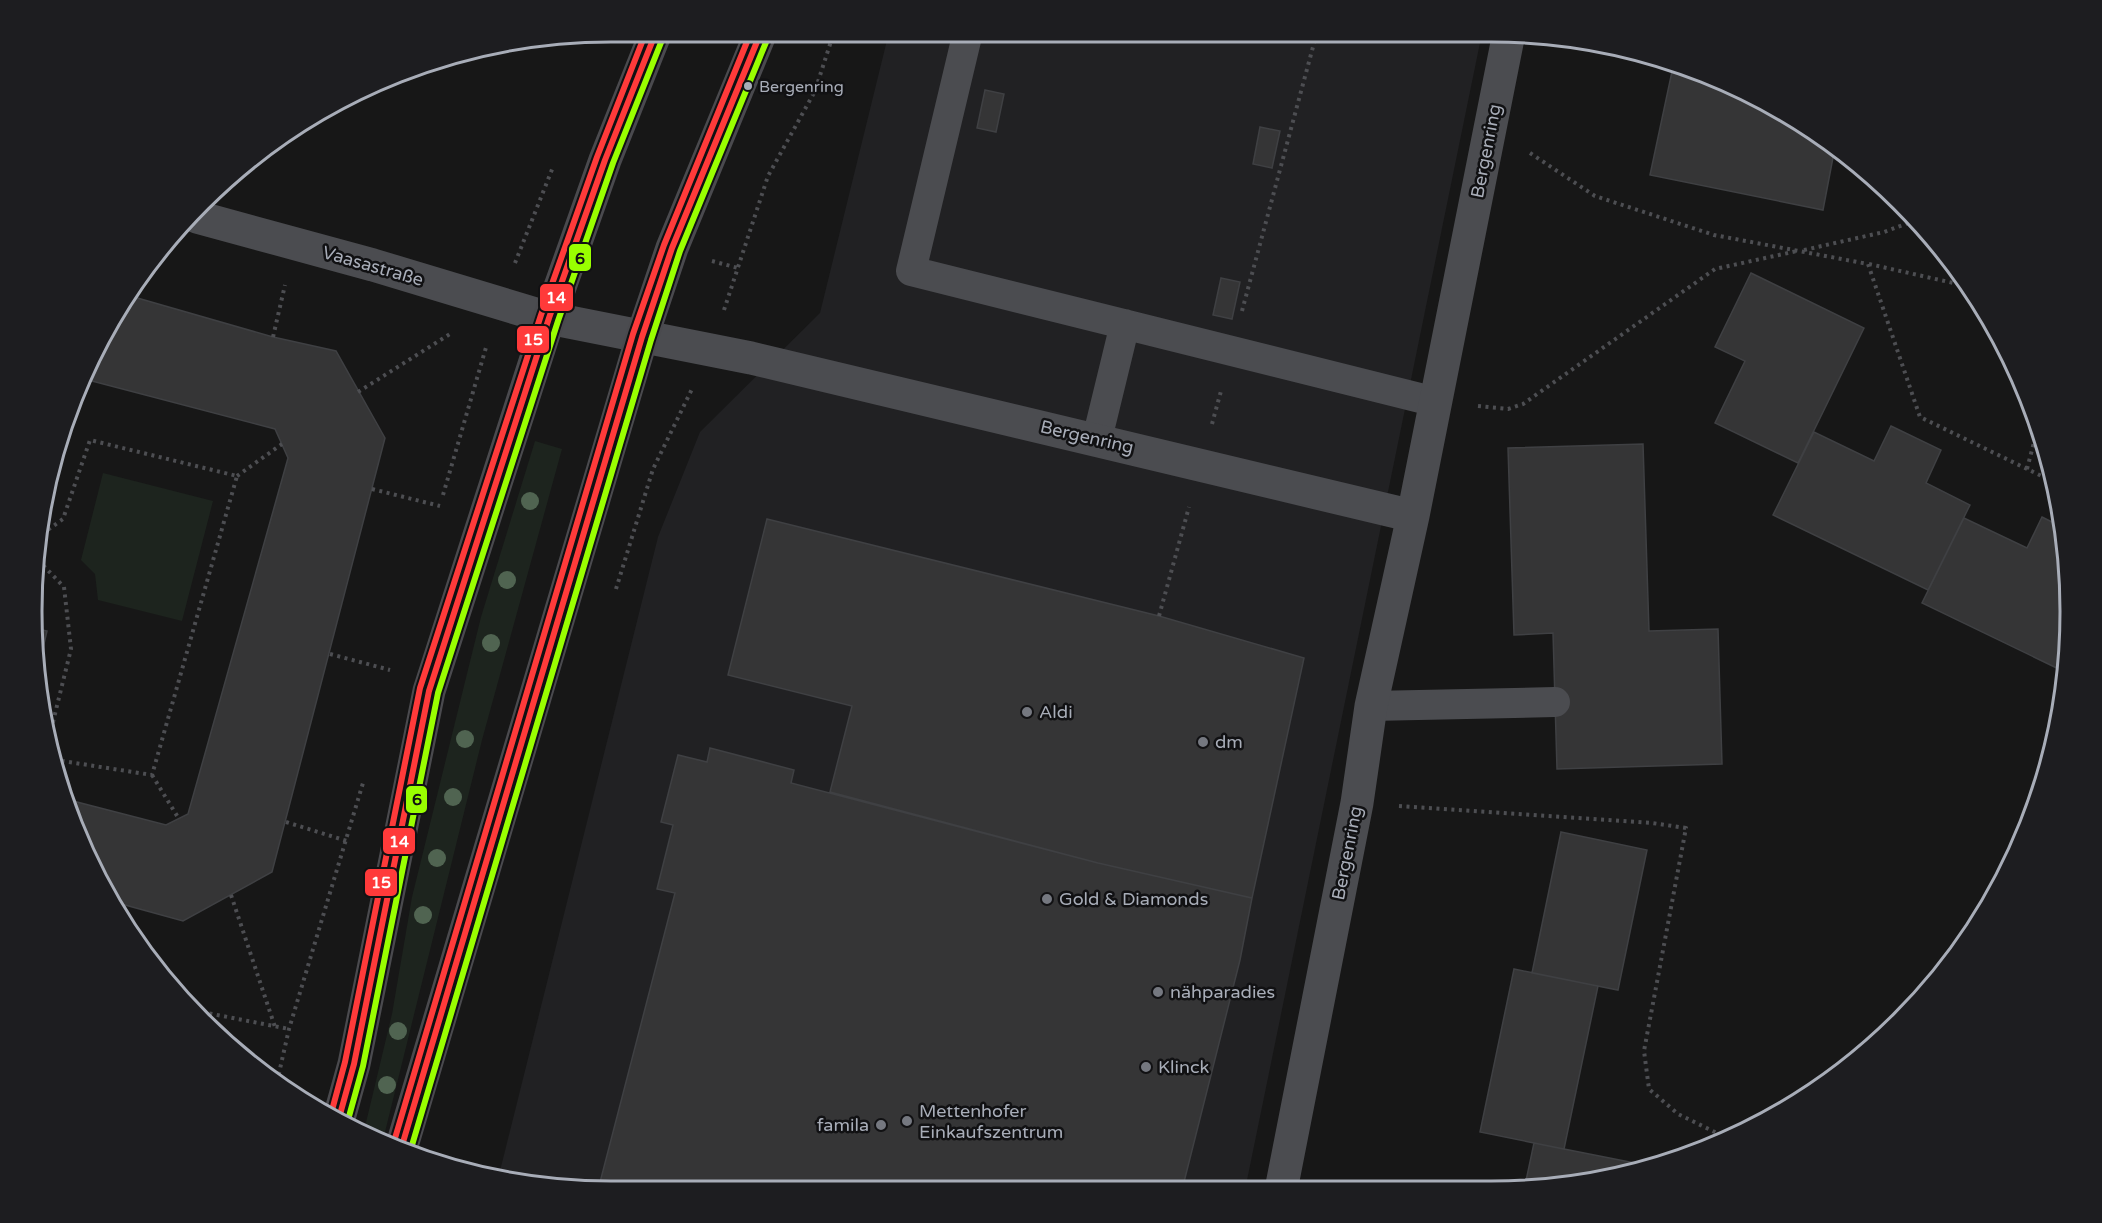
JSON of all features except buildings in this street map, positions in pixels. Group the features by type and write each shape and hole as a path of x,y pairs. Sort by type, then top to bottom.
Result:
{"main road":[{"path":"341,1112 354,1064 429,691 549,318 613,139 652,42"},
{"path":"403,1142 642,337 672,248 757,42"}],"street":[{"name":"Bergenring","path":"1283,1181 1357,803 1371,706 1413,516 1490,126 1502,42"},
{"name":"Vaasastraße","path":"200,218 413,276 549,318"},
{"name":"Bergenring","path":"549,318 710,350 1413,516"}],"lane":[{"path":"966,42 911,271 1436,402"},
{"path":"1097,440 1125,324"},
{"path":"1371,706 1556,702"}],"path":[{"path":"615,592 659,457 710,350 768,176 815,91 831,42"},
{"path":"1490,126 1595,196 1714,235 1800,250 1956,284"},
{"path":"1436,402 1508,409 1523,404 1715,269 1884,232 1907,223"},
{"path":"273,337 294,244"},
{"path":"1868,264 1920,417 2044,477"},
{"path":"358,393 499,304"},
{"path":"469,407 516,420"},
{"path":"48,530 63,519 90,440 237,476"},
{"path":"2027,469 2034,442"},
{"path":"610,443 659,457"},
{"path":"179,819 152,775 237,476 282,444"},
{"path":"372,489 440,506"},
{"path":"44,566 64,587 70,649 53,722"},
{"path":"330,654 394,671"},
{"path":"62,761 152,775"},
{"path":"1357,803 1652,823 1686,828 1644,1051 1649,1089 1678,1114 1718,1133"},
{"path":"286,822 347,841"},
{"path":"231,895 275,1027"},
{"path":"208,1013 289,1029"}],"shaded area":[{"path":"887,42 1480,42 1247,1181 612,1181 574,1180 500,1170 658,537 700,432 820,313"},
{"path":"535,441 562,449 482,740 385,1134 366,1125 392,1014 412,897 481,617"},
{"path":"103,473 213,501 182,621 98,600 95,574 81,560"}],"transit line":[{"name":"15","path":"333,1108 345,1062 420,688 541,315 597,157 642,42"},
{"name":"14","path":"341,1112 354,1064 429,691 549,318 605,160 652,42"},
{"name":"6","path":"349,1116 363,1066 438,693 558,321 613,163 661,42"},
{"name":"15","path":"395,1138 633,334 664,245 747,42"},
{"name":"14","path":"403,1142 642,337 672,248 757,42"},
{"name":"6","path":"412,1145 651,340 680,251 766,42"}],"place":[{"name":"Bergenring","path":"748,86"},
{"name":"Aldi","path":"1027,712"},
{"name":"dm","path":"1203,742"},
{"name":"Gold & Diamonds","path":"1047,899"},
{"name":"nähparadies","path":"1158,992"},
{"name":"Klinck","path":"1146,1067"},
{"name":"Mettenhofer Einkaufszentrum","path":"907,1121"},
{"name":"famila","path":"881,1125"}]}
